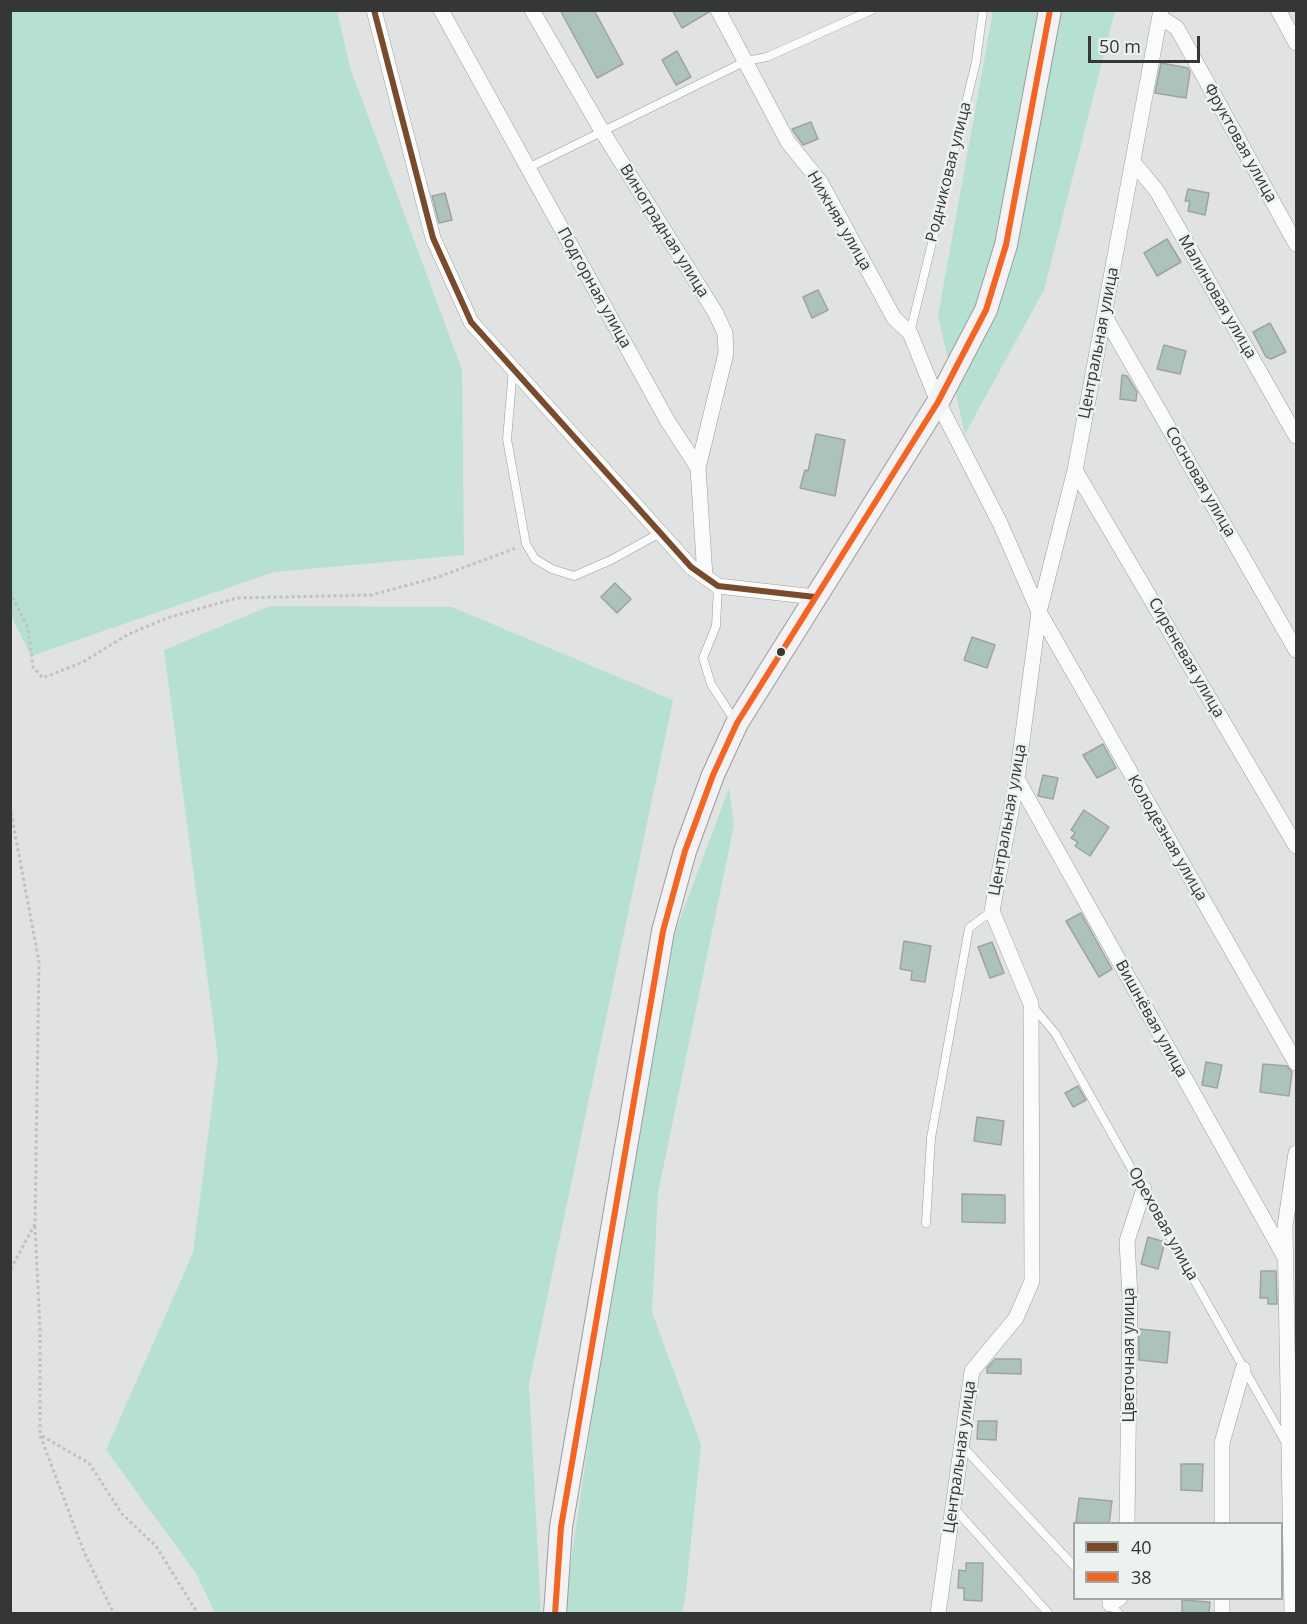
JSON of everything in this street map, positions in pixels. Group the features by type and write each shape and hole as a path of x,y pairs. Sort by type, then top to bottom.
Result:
{"main road":[{"path":"555,1614 561,1527 663,932 685,851 713,775 737,723 938,402 986,310 1006,245 1050,10"}],"street":[{"path":"374,10 433,238 471,322 691,567 718,586 815,597"},
{"name":"Подгорная улица","path":"441,10 667,420 698,468 705,577"},
{"name":"Виноградная улица","path":"532,10 602,131 715,312 725,333 726,352 698,468"},
{"name":"Нижняя улица","path":"718,10 788,142 821,183 894,318 910,333 938,402"},
{"path":"1278,10 1296,43"},
{"name":"Центральная улица","path":"938,1614 972,1371 1017,1318 1032,1281 1031,1004 992,911 1017,779 1039,612 1075,470 1161,14"},
{"name":"Фруктовая улица","path":"1161,14 1177,28 1296,244"},
{"name":"Малиновая улица","path":"1133,162 1157,191 1296,436"},
{"name":"Сосновая улица","path":"1104,315 1296,650"},
{"name":"Колодезная улица","path":"938,402 1000,523 1039,612 1296,1063"},
{"name":"Сиреневая улица","path":"1075,470 1296,846"},
{"name":"Вишнёвая улица","path":"1017,779 1286,1258"},
{"path":"1292,1614 1285,1226 1296,1153"},
{"name":"Цветочная улица","path":"1127,1522 1130,1297 1127,1241 1144,1189"},
{"path":"1222,1522 1222,1443 1243,1369"}],"lane":[{"path":"528,168 746,61 768,57 872,10"},
{"name":"Родниковая улица","path":"910,333 976,62 983,10"},
{"path":"513,369 507,439 526,544 535,559 552,569 574,576 611,560 660,532"},
{"path":"718,586 716,626 704,658 711,684 737,723"},
{"path":"926,1223 931,1138 969,928 992,911"},
{"name":"Ореховая улица","path":"1031,1004 1055,1033 1289,1449"},
{"path":"961,1445 1073,1565"},
{"path":"953,1507 1049,1614"}],"path":[{"path":"10,592 28,628 33,667 43,678 83,662 127,635 237,598 371,595 438,577 526,544"},
{"path":"10,807 39,962 35,1224 40,1329 40,1435 84,1552 114,1614"},
{"path":"10,1270 35,1224"},
{"path":"40,1435 89,1463 122,1514 156,1546 198,1614"}],"green space":[{"path":"11,10 337,11 350,67 462,370 464,555 274,572 31,656 10,613"},
{"path":"993,11 1115,11 1044,290 965,434 938,316"},
{"path":"270,606 452,607 673,700 529,1384 541,1613 215,1613 196,1573 106,1450 193,1253 218,1058 164,650"},
{"path":"729,788 734,825 658,1193 652,1312 701,1445 685,1599 682,1613 566,1614 565,1602 620,1227 667,954"}],"building":[{"path":"560,10 594,10 623,64 597,78"},
{"path":"672,10 708,10 709,12 682,28"},
{"path":"677,51 691,77 676,85 662,60"},
{"path":"1161,63 1188,68 1190,72 1186,98 1155,93"},
{"path":"811,122 818,139 803,145 792,129"},
{"path":"1188,189 1209,193 1205,215 1188,211 1190,201 1185,201"},
{"path":"445,193 452,220 439,223 432,196"},
{"path":"1167,239 1181,262 1157,276 1144,253"},
{"path":"818,290 828,310 812,318 803,297"},
{"path":"1270,323 1286,352 1271,359 1266,357 1253,332"},
{"path":"1164,345 1186,351 1180,374 1157,369"},
{"path":"1122,375 1127,376 1137,392 1136,401 1120,399"},
{"path":"816,434 845,440 835,496 800,488 805,470 808,471"},
{"path":"615,583 631,599 617,613 601,597"},
{"path":"972,637 995,645 987,668 964,660"},
{"path":"1103,744 1116,768 1097,778 1083,755"},
{"path":"1043,775 1058,778 1053,799 1038,796"},
{"path":"1084,810 1109,827 1090,856 1075,846 1078,842 1071,838 1075,833 1071,830"},
{"path":"1081,913 1112,969 1099,977 1066,921"},
{"path":"904,941 931,946 925,982 911,980 912,971 900,969"},
{"path":"992,942 1004,973 990,978 978,947"},
{"path":"1206,1062 1222,1065 1217,1088 1202,1085"},
{"path":"1263,1064 1287,1066 1292,1072 1289,1096 1260,1092"},
{"path":"1078,1086 1086,1100 1073,1107 1065,1093"},
{"path":"977,1117 1004,1121 1001,1145 974,1141"},
{"path":"962,1194 1005,1195 1005,1223 962,1222"},
{"path":"1148,1237 1165,1242 1158,1269 1141,1264"},
{"path":"1261,1271 1276,1271 1277,1304 1268,1304 1268,1298 1260,1298"},
{"path":"1139,1329 1170,1332 1167,1363 1139,1360"},
{"path":"995,1359 1021,1359 1021,1374 987,1373 987,1368"},
{"path":"978,1421 997,1421 996,1440 977,1439"},
{"path":"1181,1464 1203,1464 1202,1491 1181,1490"},
{"path":"1079,1498 1112,1501 1109,1522 1076,1522"},
{"path":"966,1563 983,1563 982,1601 964,1600 964,1588 958,1588 959,1570 966,1571"},
{"path":"1182,1600 1210,1602 1209,1614 1182,1614"}],"transit line":[{"name":"40","path":"374,10 433,238 471,322 691,567 718,586 815,597"},
{"name":"38","path":"555,1614 561,1527 663,931 685,851 713,775 737,723 938,402 986,310 1006,245 1050,10"}]}
